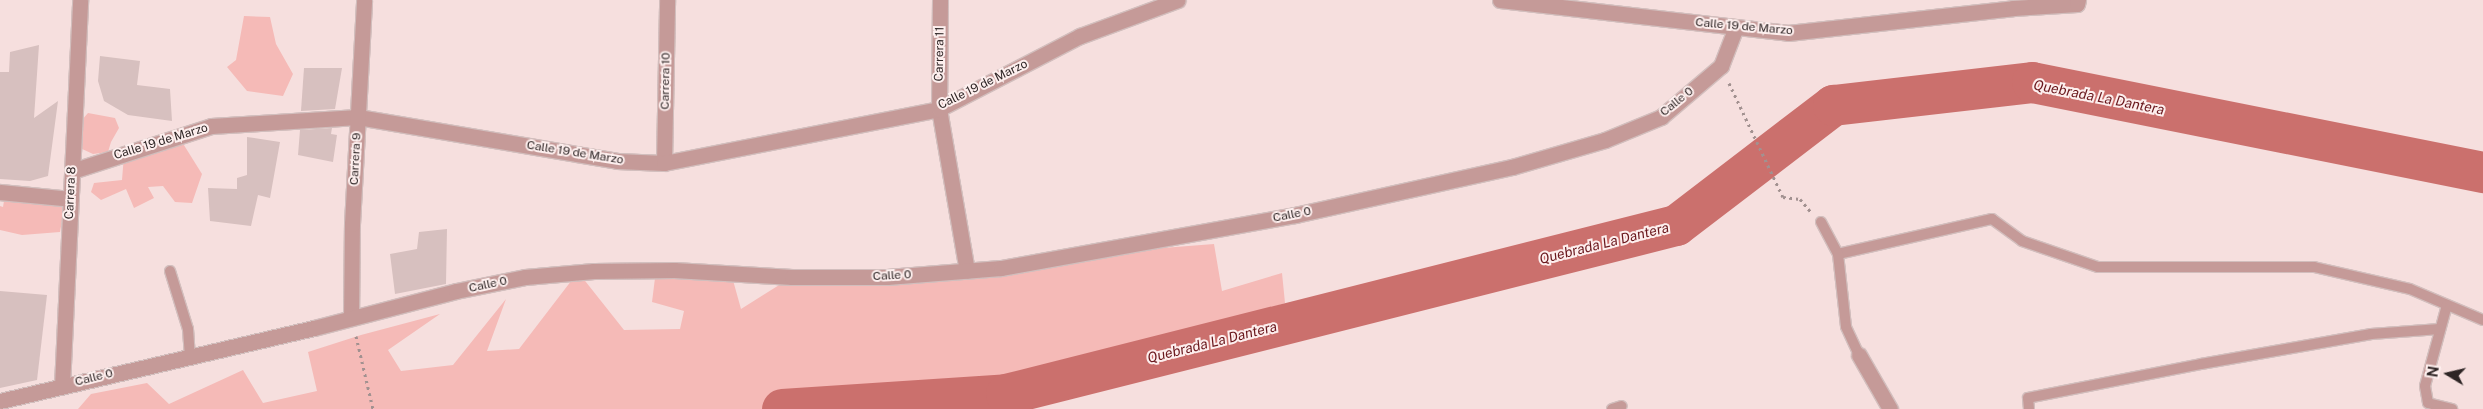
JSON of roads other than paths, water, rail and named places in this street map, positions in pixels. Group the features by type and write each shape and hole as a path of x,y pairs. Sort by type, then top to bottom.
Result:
{"street":[{"name":"Carrera 8","path":"62,386 80,0"},
{"name":"Carrera 9","path":"351,318 352,224 364,0"},
{"name":"Carrera 10","path":"664,163 667,0"},
{"name":"Carrera 11","path":"940,0 939,108 967,271"},
{"name":"Calle 19 de Marzo","path":"72,171 211,126 358,117 617,161 664,163 939,108 1080,36 1178,0"},
{"name":"Calle 19 de Marzo","path":"1500,0 1534,1 1735,28 1788,33 2077,2"},
{"name":"Calle 0","path":"0,401 351,318 456,291 525,277 594,270 674,270 792,277 887,277 967,271 1001,268 1295,215 1512,167 1605,140 1661,116 1721,66 1735,28"},
{"path":"0,192 71,199"},
{"path":"1859,355 1890,409"}],"lane":[{"path":"1838,254 1992,219 2022,241 2098,267 2314,267 2410,289 2483,320"},
{"path":"1820,222 1838,254 1846,326 1859,355"},
{"path":"170,271 188,329 190,356"},
{"path":"2447,306 2425,386 2428,402 2452,409"},
{"path":"2029,409 2028,398 2201,364 2371,334 2440,329"}],"waterway":[{"name":"Quebrada La Dantera","path":"782,409 1006,394 1676,225 1833,105 2032,82 2483,172"}]}
